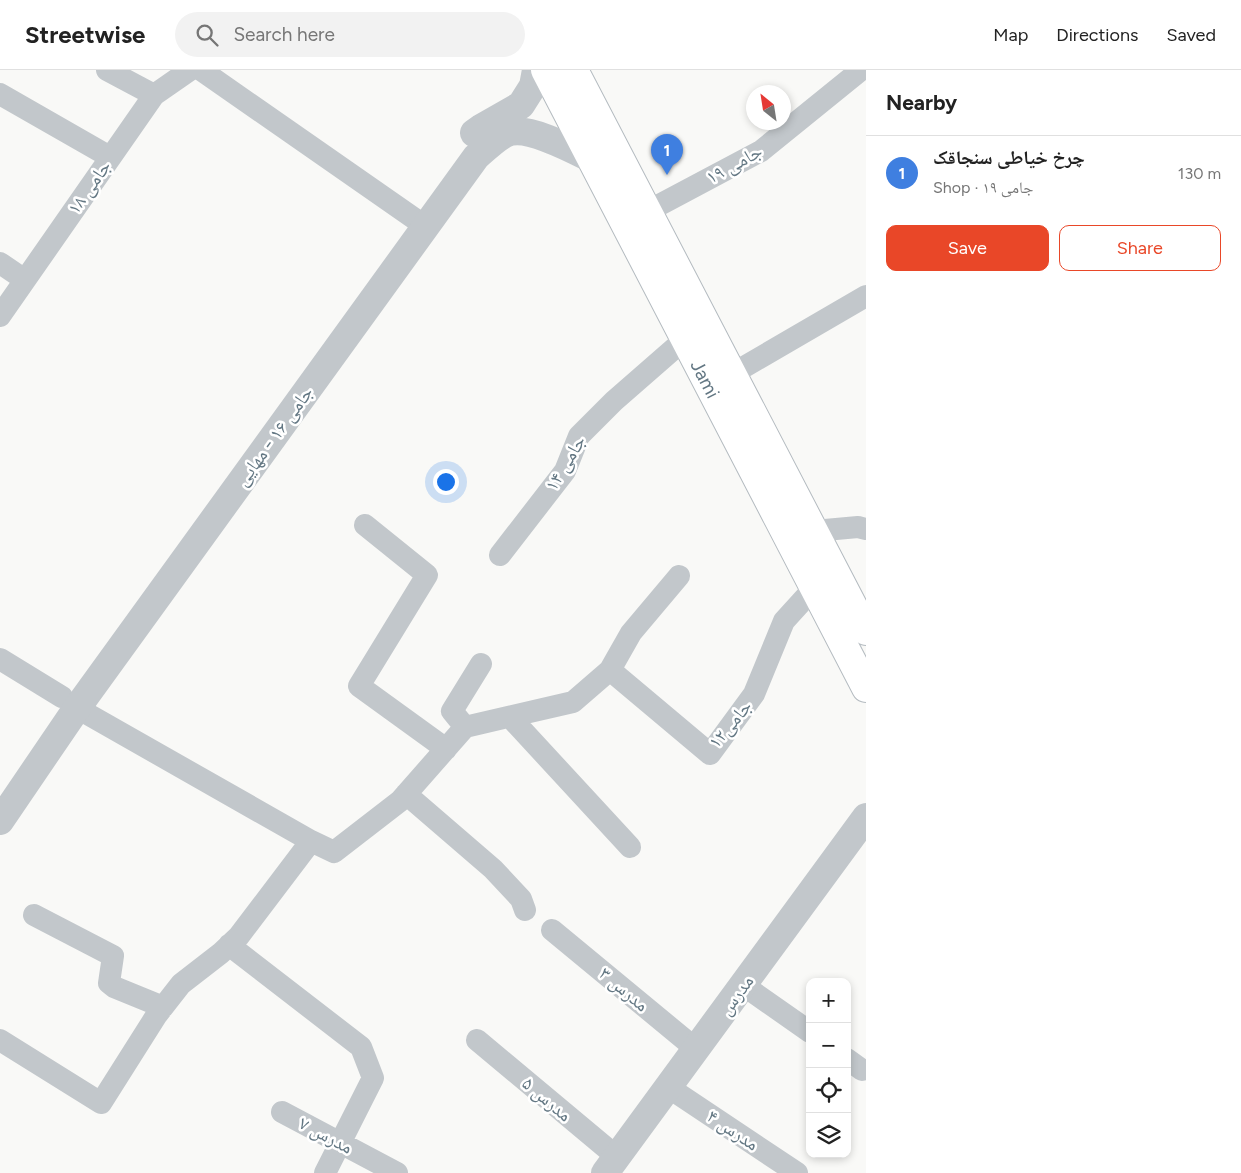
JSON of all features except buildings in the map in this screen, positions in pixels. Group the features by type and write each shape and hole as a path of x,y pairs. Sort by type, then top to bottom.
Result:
{"main road":[{"name":"Jami","path":"544,70 684,339 743,423 767,469 814,588 866,688"},
{"name":"Jami","path":"574,70 732,374 743,423"},
{"name":"Jami","path":"767,469 814,531 866,631"}],"street":[{"path":"107,70 154,95"},
{"name":"جامی ۱۸","path":"0,316 154,95 190,70"},
{"path":"201,70 417,220"},
{"name":"جامی ۱۶ - مهایی","path":"0,788 70,702 417,220 462,144 481,128 521,105 533,86 536,70"},
{"name":"جامی ۱۹","path":"648,211 761,151 861,70"},
{"path":"0,94 110,157"},
{"name":"جامی ۱۶ - مهایی","path":"417,220 476,157 492,143 510,132 529,132 590,158"},
{"path":"0,263 25,280"},
{"path":"732,374 866,296"},
{"name":"جامی ۱۴","path":"500,555 565,471 579,436 684,339"},
{"path":"365,525 427,575 359,686 446,749"},
{"path":"814,531 858,527 866,529"},
{"path":"0,660 310,841 334,852 400,801 466,727 572,702 610,670 631,633 680,576"},
{"name":"جامی۱۲","path":"610,670 710,754 754,694 784,621 814,588"},
{"path":"466,727 452,711 481,664"},
{"name":"جامی ۱۶ - مهایی","path":"0,821 70,702"},
{"path":"510,717 630,847"},
{"path":"406,794 493,869 521,899 525,910"},
{"name":"مدرس","path":"611,1165 866,817"},
{"path":"0,1040 101,1102 163,1007 181,984 229,946 310,841"},
{"path":"34,915 113,956 109,983 114,987 163,1007"},
{"name":"مدرس ۳","path":"552,930 696,1049"},
{"path":"229,946 361,1047 373,1078 325,1173"},
{"path":"743,985 806,1029"},
{"name":"مدرس ۵","path":"477,1040 611,1165"},
{"name":"مدرس ۴","path":"668,1087 797,1173"},
{"name":"مدرس ۷","path":"282,1112 397,1173"}],"place":[{"name":"چرخ خیاطی سنجاقک","path":"667,175"}]}
